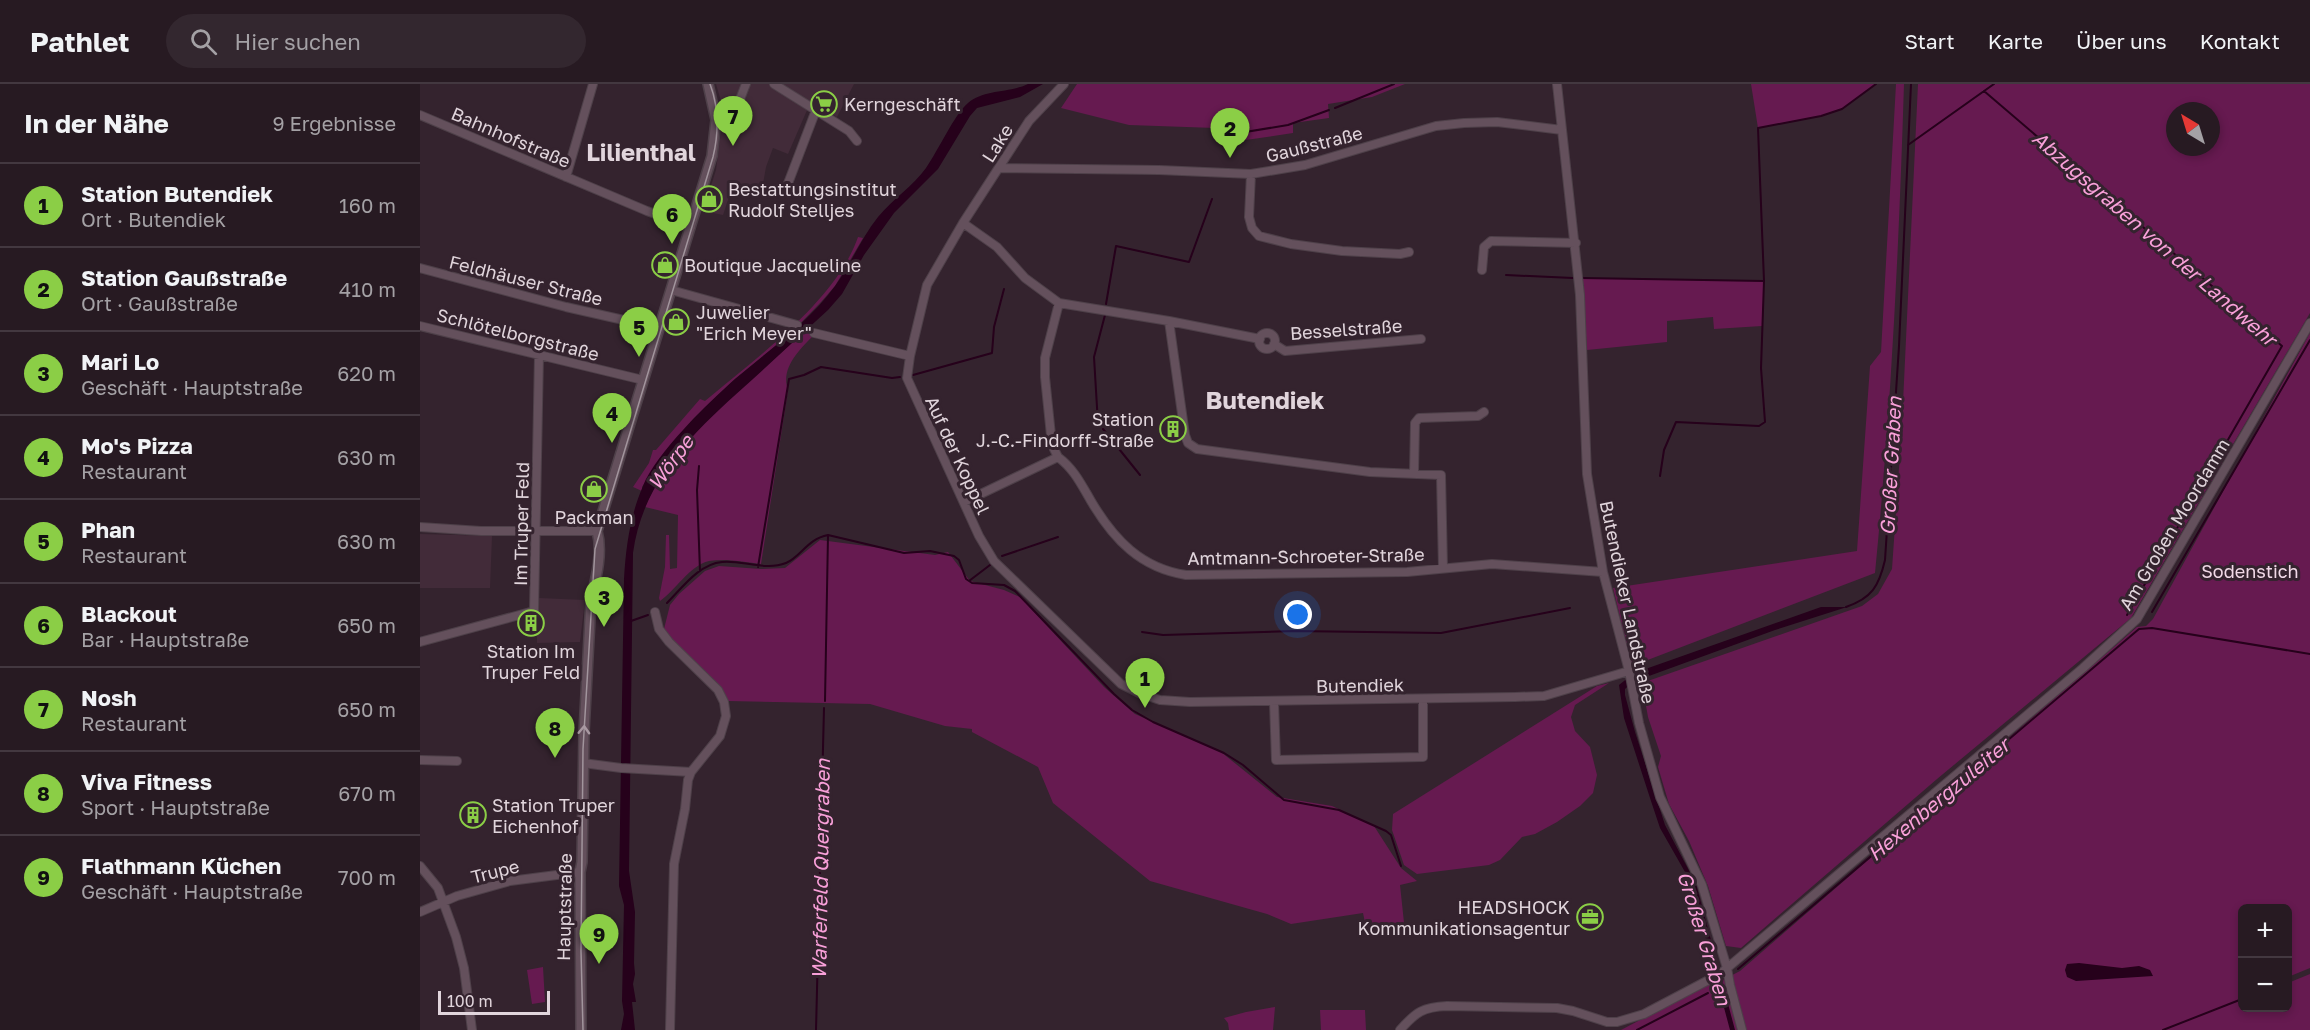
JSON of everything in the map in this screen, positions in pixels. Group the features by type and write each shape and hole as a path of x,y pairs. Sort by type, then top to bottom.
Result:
{"street":[{"path":"566,177 593,84"},
{"name":"Hauptstraße","path":"581,1030 580,872 583,763 591,600 596,582 599,544 597,531 712,156 716,120 708,84"},
{"path":"716,120 728,119 733,114 746,84"},
{"path":"774,84 849,131 857,141"},
{"name":"Lake","path":"963,223 1029,121 1064,84"},
{"name":"Butendieker Landstraße","path":"1557,84 1576,243 1587,474 1603,572 1629,671 1639,723 1660,797 1698,876 1727,968 1742,1030"},
{"path":"787,186 816,110"},
{"name":"Bahnhofstraße","path":"420,115 647,211 691,226"},
{"name":"Gaußstraße","path":"999,168 1159,170 1251,174 1305,165 1436,126 1497,122 1562,130"},
{"path":"1251,174 1249,217 1252,228 1259,236 1291,244 1342,251 1400,254 1409,252"},
{"path":"963,223 997,247 1025,278 1059,303 1045,358 1052,445 1058,457 964,502"},
{"name":"Auf der Koppel","path":"963,223 927,285 907,378 985,549 994,561 1098,664"},
{"path":"1482,270 1485,247 1491,241 1576,243"},
{"name":"Feldhäuser Straße","path":"420,268 566,307 659,328"},
{"path":"671,290 797,324"},
{"name":"Besselstraße","path":"1059,303 1260,339 1264,348 1270,348 1274,344 1285,351 1421,339"},
{"path":"1169,321 1188,443 1197,449 1348,469 1441,475 1443,568"},
{"name":"Am Großen Moordamm","path":"1400,1030 1413,1015 1429,1007 1447,1006 1557,1008 1573,1011 1599,1021 1617,1022 1644,1014 1727,968 2083,668 2137,619 2310,323"},
{"name":"Schlötelborgstraße","path":"420,326 643,380"},
{"path":"814,333 910,356"},
{"name":"Im Truper Feld","path":"420,642 534,610 539,355"},
{"path":"1414,474 1415,423 1419,418 1478,416 1484,412"},
{"name":"Amtmann-Schroeter-Straße","path":"1058,457 1071,466 1093,504 1124,545 1142,560 1165,572 1186,575 1407,572 1492,564 1603,572"},
{"path":"420,528 481,531 597,531"},
{"path":"655,612 656,622 664,636 684,659 718,690 724,702 726,716 720,736 691,772 675,864 670,1030"},
{"name":"Butendiek","path":"1098,664 1121,684 1160,700 1274,702 1544,696 1629,671"},
{"path":"1274,702 1276,760 1423,757 1424,699"},
{"path":"420,760 457,761"},
{"path":"583,763 691,772"},
{"path":"420,866 438,888 444,901 464,968 472,1030"},
{"name":"Trupe","path":"420,912 444,901 510,880 580,872"}],"shaded area":[{"path":"716,84 854,84 837,117 811,101 788,154 773,148 766,167 761,195 730,194 723,215 703,211 716,170 722,124 721,101"},
{"path":"420,534 492,536 490,588 420,588"},
{"path":"539,598 585,600 580,642 537,643 537,628 528,628 528,619 538,616"}],"green space":[{"path":"1077,84 1405,84 1372,97 1328,104 1329,118 1293,123 1293,133 1246,140 1215,141 1215,128 1129,125 1061,108"},
{"path":"1751,84 1876,84 1842,109 1821,116 1758,128"},
{"path":"1896,84 1904,84 1900,206 1890,390 1875,573 1632,666 1613,588 1857,551 1870,366 1881,352"},
{"path":"1918,84 2310,84 2310,313 2131,618 1937,779 1741,948 1726,946 1708,886 1689,841 1669,804 1658,767 1661,756 1648,717 1642,683 1862,606 1878,594 1892,569 1902,424"},
{"path":"858,237 863,238 835,286 821,302 790,334 735,379 694,418 658,462 642,487 642,491 633,487 649,463 653,450 656,450 700,399 705,401 770,347 813,306 832,284 847,261"},
{"path":"1582,278 1764,281 1762,326 1714,329 1713,317 1667,321 1667,342 1587,350"},
{"path":"806,330 814,335 793,360 787,374 788,390 761,564 722,560 702,563 660,601 665,567 666,535 669,535 670,569 677,568 678,515 645,507 659,480 695,433 716,411"},
{"name":"Sodenstich","path":"2310,333 2310,968 2292,975 2292,904 2238,904 2238,1012 2292,1012 2292,981 2310,974 2310,1030 1621,1030 1716,980 1717,983 1740,971 2137,627 2146,626 2153,619"},
{"path":"820,540 935,555 948,552 970,581 1020,597 1104,687 1135,714 1221,752 1277,797 1332,806 1374,826 1401,868 1417,881 1400,885 1405,932 1368,937 1363,913 1291,924 1267,914 1150,881 1053,803 1038,767 972,732 972,729 945,726 870,704 728,701 714,682 664,629 670,605 705,571 719,566 785,568"},
{"path":"1609,683 1575,705 1571,717 1575,731 1590,747 1597,775 1593,793 1580,806 1535,834 1522,837 1500,860 1489,865 1417,874 1404,865 1392,830 1393,814 1597,686"},
{"path":"543,967 545,1002 532,1004 527,970"},
{"path":"1275,1007 1273,1030 1229,1030 1224,1018 1246,1012"},
{"path":"1320,1010 1365,1010 1366,1030 1321,1030"}],"water":[{"name":"Wörpe","path":"1028,84 1043,84 1020,97 977,108 938,169 894,213 864,255 842,294 828,310 694,435 661,477 648,500 633,553 629,871 635,912 633,984 636,1002 632,1002 635,1030 621,1030 624,1014 622,1001 624,905 619,886 624,579 629,531 643,486 659,459 697,415 813,312 841,278 878,217 926,168 952,124 968,103 982,95"},
{"path":"1821,607 1847,607 1775,630 1638,680 1637,672"},
{"path":"1629,677 1630,684 1625,689 1625,695 1635,732 1665,825 1696,884 1735,1030 1730,1030 1692,888 1660,828 1624,718 1619,685"},
{"path":"2079,963 2122,968 2139,966 2150,970 2153,976 2076,981 2067,977 2065,970 2067,964"}],"waterway":[{"path":"1335,108 1394,84"},
{"path":"1764,281 1758,128 1821,116 1842,109 1876,84"},
{"name":"Großer Graben","path":"1846,607 1862,600 1873,590 1885,560 1899,346 1911,84"},
{"path":"1908,145 1994,84"},
{"name":"Abzugsgraben von der Landwehr","path":"1984,91 2282,346 2127,615"},
{"path":"1225,146 1227,135 1288,125 1329,110"},
{"path":"1106,304 1116,246 1189,262 1212,199"},
{"path":"1506,275 1573,278"},
{"path":"1582,278 1764,281 1761,368 1765,422 1759,426 1676,422 1664,450 1660,476"},
{"path":"913,375 992,353 994,327 1004,289"},
{"path":"1098,424 1094,357 1105,315"},
{"name":"Hexenbergzuleiter","path":"2152,612 2310,340"},
{"path":"758,567 789,379 821,367 892,378 900,377"},
{"path":"1103,429 1140,475"},
{"path":"699,466 697,490 700,571"},
{"path":"667,603 691,578 706,567 722,562 762,566 786,563 809,544 828,535 904,553 930,551 954,556 959,560 966,579 972,583 1004,585 1015,591 1132,710 1153,722 1224,753 1243,765 1284,800 1339,810 1386,831 1391,835 1401,866"},
{"name":"Warferfeld Quergraben","path":"825,701 828,535"},
{"path":"1002,556 1058,537"},
{"path":"969,581 990,565"},
{"path":"1142,632 1163,635 1294,631 1441,633 1570,608"},
{"path":"631,621 648,615"},
{"name":"Hexenbergzuleiter","path":"1738,969 2139,629 2152,628 2310,654"},
{"name":"Warferfeld Quergraben","path":"816,1030 824,708"},
{"path":"1637,1030 1708,993"},
{"path":"2163,1030 2238,1001"}],"tram line":[{"path":"583,1030 581,951 583,749 595,549 713,157 717,120 710,84"}],"place":[{"name":"Kerngeschäft","path":"824,104"},
{"name":"Nosh","path":"733,146"},
{"name":"Station Gaußstraße","path":"1230,158"},
{"name":"Bestattungsinstitut Rudolf Stelljes","path":"709,199"},
{"name":"Blackout","path":"672,244"},
{"name":"Boutique Jacqueline","path":"665,265"},
{"name":"Juwelier \"Erich Meyer\"","path":"676,322"},
{"name":"Phan","path":"639,357"},
{"name":"Station J.-C.-Findorff-Straße","path":"1173,429"},
{"name":"Mo's Pizza","path":"612,443"},
{"name":"Packman","path":"594,489"},
{"name":"Station Im Truper Feld","path":"531,623"},
{"name":"Mari Lo","path":"604,627"},
{"name":"Station Butendiek","path":"1145,708"},
{"name":"Viva Fitness","path":"555,758"},
{"name":"Station Truper Eichenhof","path":"473,815"},
{"name":"HEADSHOCK Kommunikationsagentur","path":"1590,917"},
{"name":"Flathmann Küchen","path":"599,964"}],"district":[{"name":"Lilienthal","path":"641,151"},
{"name":"Butendiek","path":"1265,399"}]}
